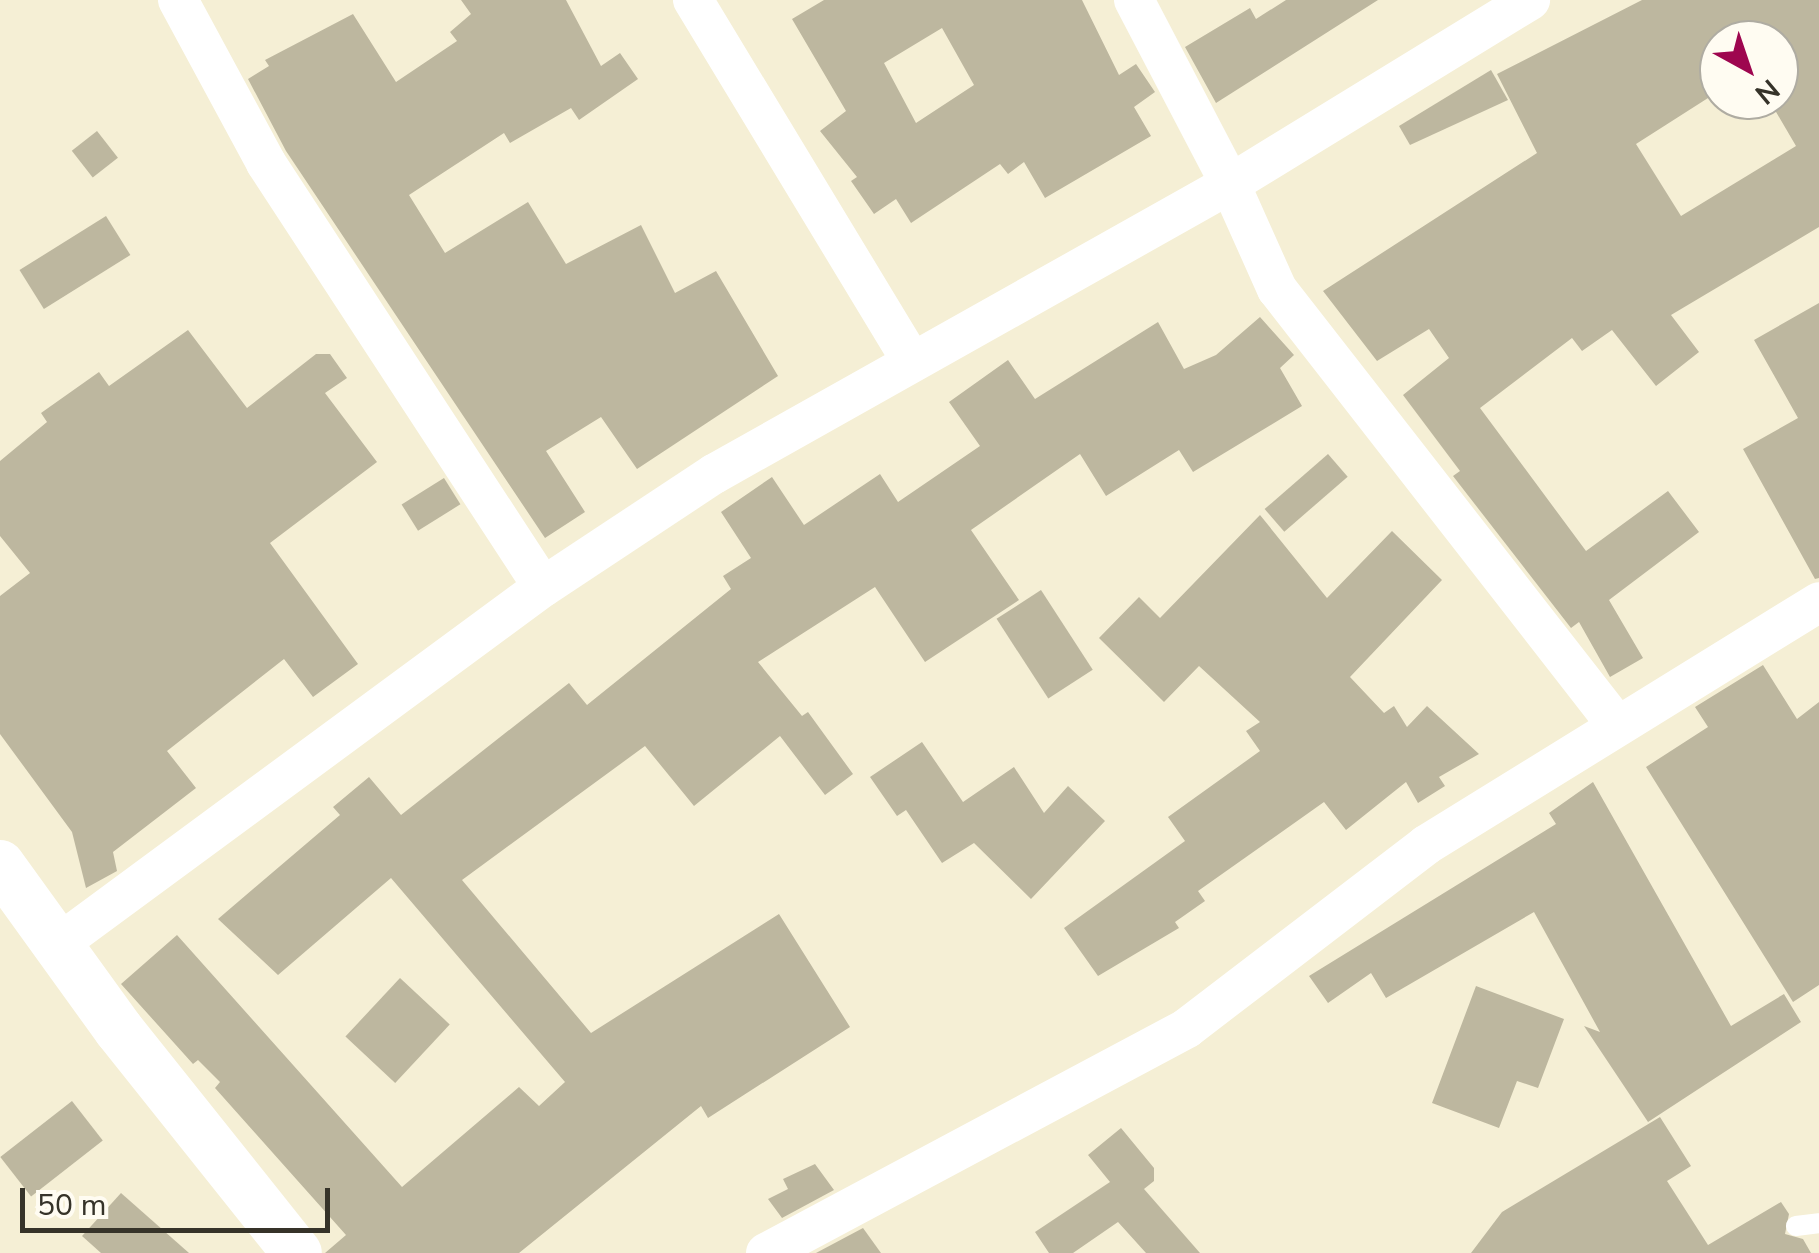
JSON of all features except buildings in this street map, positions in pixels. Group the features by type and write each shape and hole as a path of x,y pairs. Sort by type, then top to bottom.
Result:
{"street":[{"path":"178,0 266,164 543,587"},
{"path":"693,0 912,362"},
{"path":"1134,0 1230,184 1276,289 1616,724"},
{"path":"58,945 543,587 714,474 1230,184 1530,0"},
{"path":"766,1253 1186,1028 1426,846 1616,724 1819,602"},
{"path":"0,865 298,1253"}],"lane":[{"path":"1796,1226 1819,1224"}]}
